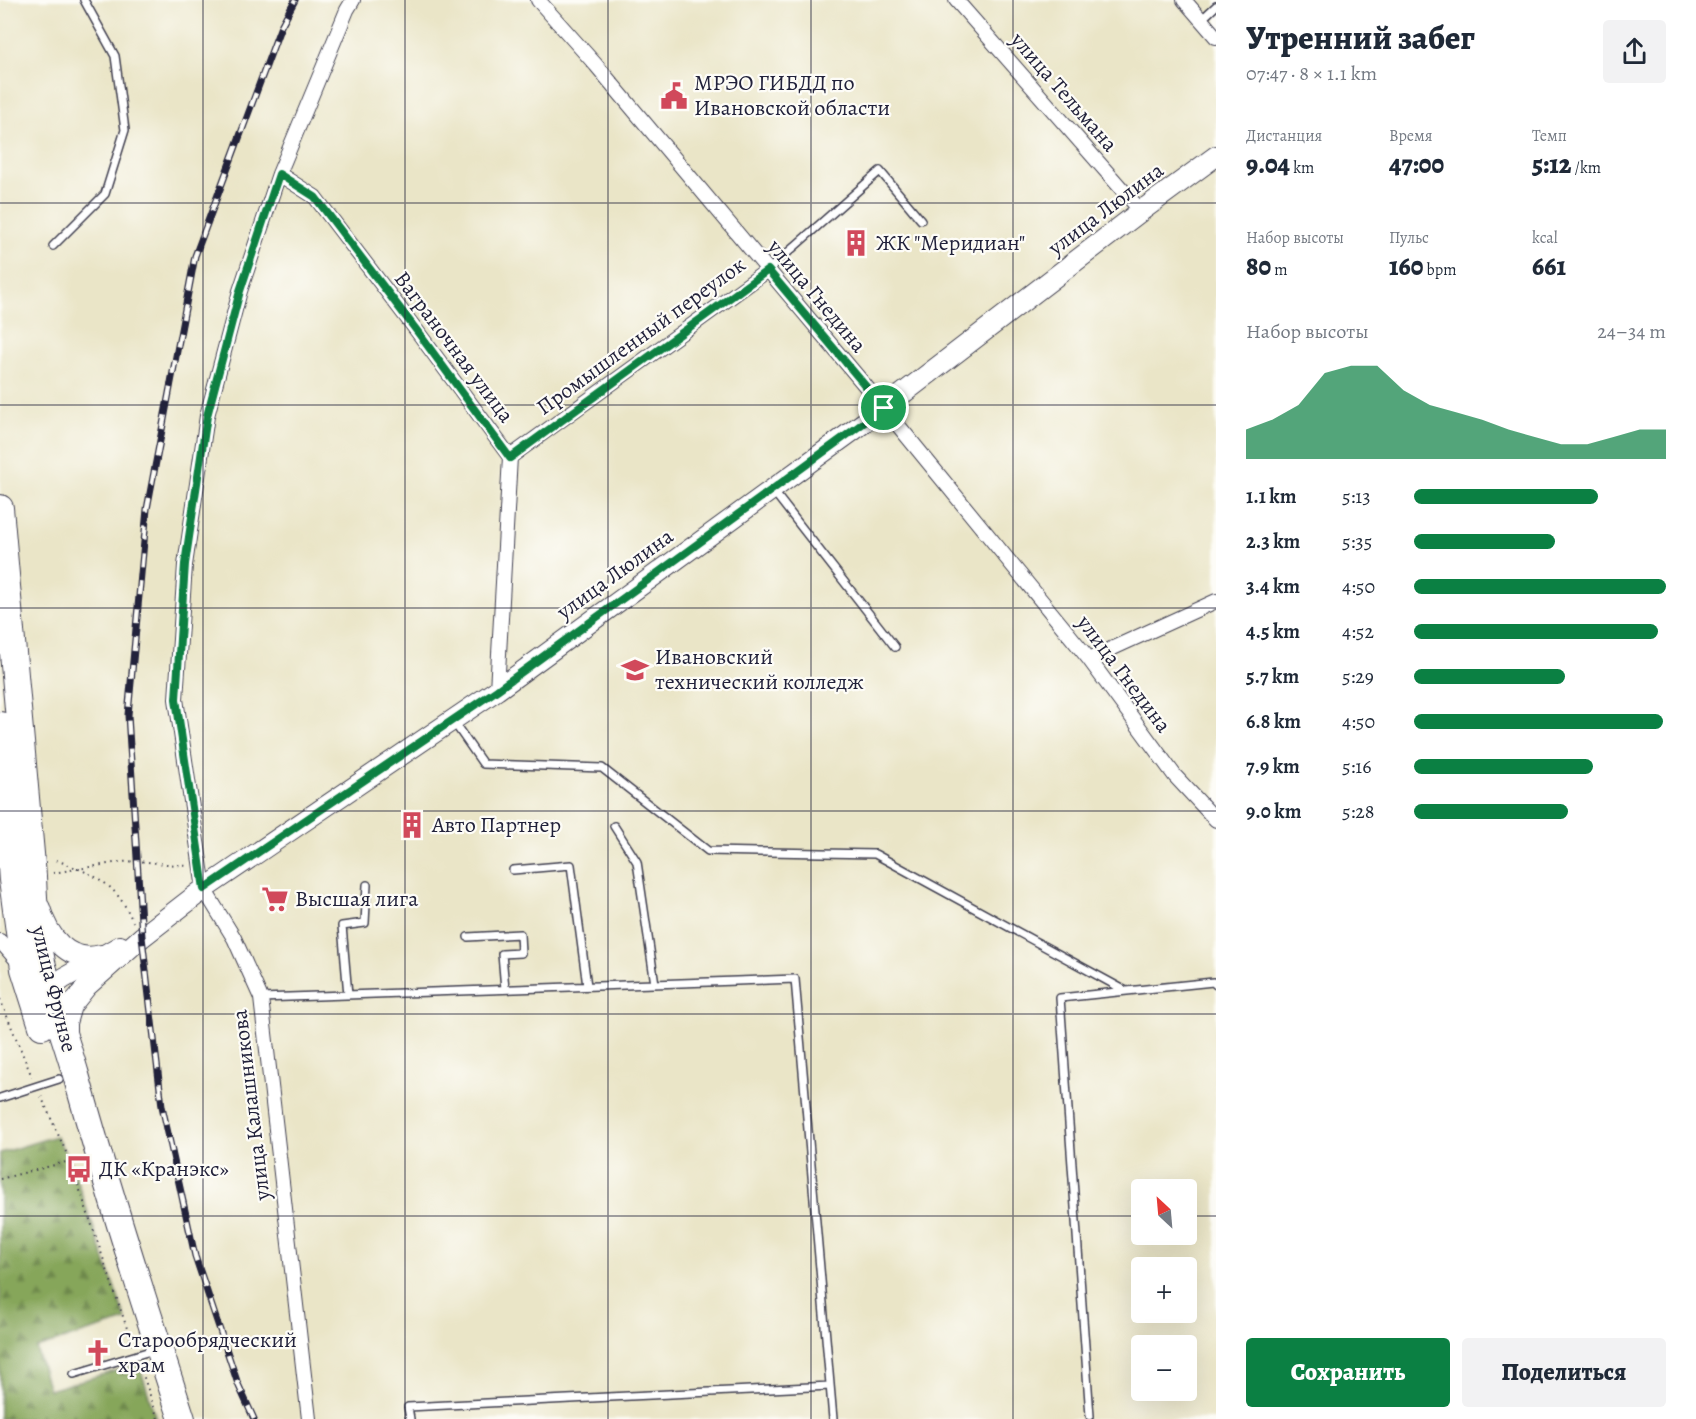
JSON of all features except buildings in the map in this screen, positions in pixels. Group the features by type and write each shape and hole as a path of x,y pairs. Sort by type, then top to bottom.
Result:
{"highway":[{"name":"улица Фрунзе","path":"0,508 10,657 37,936 49,989 59,1079 141,1353 168,1419"},
{"name":"улица Фрунзе","path":"0,725 32,876 24,969 56,1039 100,1161 182,1419"}],"main road":[{"name":"улица Люлина","path":"56,1039 71,1006 138,930 204,889 497,690 884,408 1216,156"},
{"path":"32,876 44,924 55,939 68,951 81,957 92,957 110,952"},
{"path":"81,993 64,996 49,989 110,952 138,930"}],"street":[{"name":"улица Калашникова","path":"309,1419 261,998 234,938 204,889 176,699 185,564 207,416 240,291 279,174 352,0"},
{"name":"улица Гнедина","path":"538,0 596,65 884,408 1089,659 1175,776 1216,820"},
{"name":"улица Тельмана","path":"956,0 1141,211"},
{"path":"1184,0 1216,38"},
{"name":"Ваграночная улица","path":"279,174 315,197 510,458 497,690"},
{"name":"Промышленный переулок","path":"510,458 768,270"},
{"path":"1089,659 1216,600"},
{"path":"0,941 24,969"}],"lane":[{"path":"53,246 105,194 125,130 115,57 84,0"},
{"path":"1201,20 1216,6"},
{"path":"768,270 880,171 921,220"},
{"path":"772,490 895,647"},
{"path":"452,721 483,764 602,768 708,851 875,854 1126,991"},
{"path":"614,826 637,862 655,984"},
{"path":"513,870 571,865 587,986"},
{"path":"348,995 342,927 365,923 367,885"},
{"path":"468,937 520,934 521,953 502,954 505,989"},
{"path":"261,998 795,979 832,1419"},
{"path":"1090,1416 1060,998 1213,982 1216,985"},
{"path":"0,1098 59,1079"},
{"path":"74,1374 141,1353"},
{"path":"410,1419 408,1407 830,1386"}],"path":[{"path":"56,860 112,888 126,906 138,930"},
{"path":"32,876 137,861 193,867"},
{"path":"0,1179 69,1161 141,1353 158,1419"}],"green space":[{"path":"56,1136 70,1161 126,1320 36,1348 49,1390 139,1364 156,1419 0,1419 0,1153"}],"railway":[{"path":"254,1419 238,1384 195,1256 162,1106 142,937 128,715 147,509 195,256 281,26 295,0"}],"place":[{"name":"МРЭО ГИБДД по Ивановской области","path":"674,96"},
{"name":"ЖК \"Меридиан\"","path":"856,243"},
{"name":"Ивановский технический колледж","path":"635,670"},
{"name":"Авто Партнер","path":"412,825"},
{"name":"Высшая лига","path":"275,899"},
{"name":"ДК «Кранэкс»","path":"79,1169"},
{"name":"Старообрядческий храм","path":"98,1353"}],"route":[{"path":"279,174 315,197 510,458 768,270 884,408 497,690 204,889 176,699 185,564 207,416 240,291 279,174"}]}
